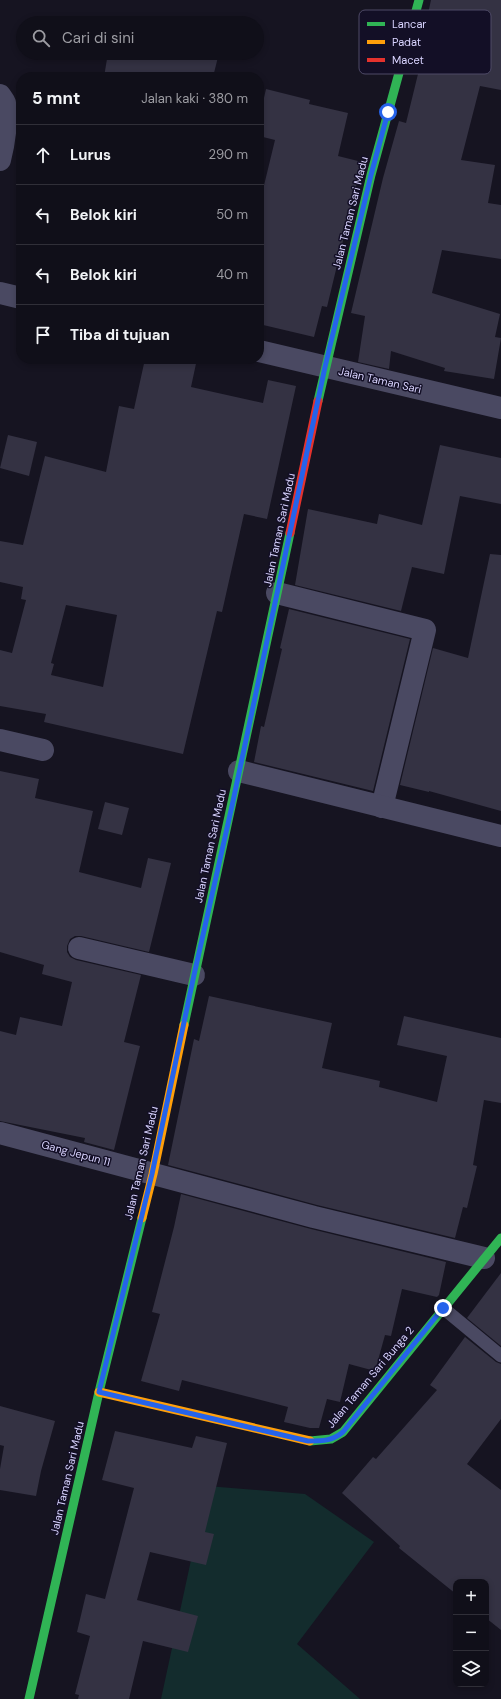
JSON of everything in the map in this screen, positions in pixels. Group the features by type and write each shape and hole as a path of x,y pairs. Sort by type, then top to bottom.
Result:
{"street":[{"name":"Jalan Taman Sari Madu","path":"416,10 419,0"},
{"name":"Jalan Taman Sari Madu","path":"29,1699 99,1392 152,1174 325,367 371,175 399,74"},
{"path":"0,95 5,102 5,124 0,160"},
{"path":"0,293 16,297"},
{"name":"Jalan Taman Sari","path":"264,352 501,408"},
{"path":"277,593 425,630 382,807"},
{"path":"0,740 43,750"},
{"path":"239,771 501,836"},
{"path":"79,948 194,975"},
{"name":"Gang Jepun 11","path":"0,1133 314,1216 484,1258"},
{"name":"Jalan Taman Sari Bunga 2","path":"99,1392 308,1441 329,1440 335,1438 343,1432 501,1238"}],"lane":[{"path":"443,1308 501,1356"}],"green space":[{"path":"207,1486 305,1494 374,1542 297,1644 360,1699 161,1699"}],"building":[{"path":"431,0 501,0 501,90 480,86 461,160 495,165 488,203 501,205 501,259 442,250 432,293 500,314 495,337 501,338 494,379 444,371 445,368 391,351 389,369 358,362 365,316 351,313 383,178 399,121 406,123 418,74 491,74 491,10 429,10"},
{"path":"107,60 217,60 214,72 105,72"},
{"path":"266,89 310,100 309,104 348,113 338,156 362,162 327,307 322,306 314,337 264,325 264,185 275,140 264,137 264,98"},
{"path":"144,364 196,364 191,387 263,403 268,380 296,386 267,519 244,514 222,612 217,611 183,754 44,722 46,714 0,706 0,650 12,653 26,600 21,599 23,587 0,582 0,541 23,545 45,456 106,472 119,406 134,409","holes":["66,605 117,615 103,687 51,675 54,664 51,663"]},
{"path":"8,435 37,442 29,476 0,468"},
{"path":"440,445 501,458 501,504 460,496 444,574 412,567 401,611 295,585 308,509 377,524 379,514 422,525"},
{"path":"490,554 501,555 501,811 429,791 400,785 433,648 468,658"},
{"path":"289,609 410,639 373,791 254,762 261,726 264,727 282,649 280,648"},
{"path":"0,771 39,779 35,798 93,811 79,872 141,888 148,858 171,863 149,952 81,936 75,936 70,939 67,946 67,952 70,957 76,960 141,975 124,1042 140,1046 114,1150 84,1142 85,1138 0,1121 0,1031 16,1035 20,1017 62,1026 72,982 42,974 44,965 0,952"},
{"path":"105,802 129,808 122,835 98,829"},
{"path":"209,996 332,1023 322,1068 380,1081 379,1087 437,1102 447,1056 397,1045 404,1016 501,1038 501,1103 484,1100 473,1165 477,1166 467,1208 463,1207 455,1238 317,1205 168,1165 194,1039 199,1041"},
{"path":"181,1194 311,1229 446,1262 439,1295 437,1297 402,1289 391,1336 385,1335 375,1371 349,1364 340,1402 327,1399 319,1428 310,1428 284,1422 288,1407 182,1380 179,1391 141,1381 160,1314 152,1312"},
{"path":"501,1273 501,1346 467,1318"},
{"path":"465,1337 496,1362 501,1364 501,1419 467,1464 501,1490 501,1630 489,1620 489,1579 453,1579 453,1592 399,1548 400,1546 342,1493 373,1457 376,1459 437,1390 430,1385"},
{"path":"0,1406 55,1421 41,1471 36,1496 0,1490 0,1469 4,1446 0,1445"},
{"path":"115,1431 192,1448 196,1436 227,1443 205,1532 214,1534 206,1565 150,1552 137,1600 198,1616 188,1652 143,1641 129,1699 78,1699 79,1695 75,1694 90,1636 77,1632 86,1594 105,1599 134,1488 102,1480"}],"traffic: fast":[{"path":"416,10 419,0"},
{"path":"318,401 371,175 399,74"},
{"path":"184,1025 290,533"},
{"path":"29,1699 99,1392 142,1218"},
{"path":"310,1441 331,1439 343,1432 501,1238"}],"traffic: slow":[{"path":"142,1218 153,1174 184,1025"},
{"path":"99,1392 310,1441"}],"traffic: jam":[{"path":"290,533 318,401"}],"route":[{"path":"388,112 371,175 325,367 152,1174 99,1392 308,1441 329,1440 335,1438 343,1432 443,1308"}]}
